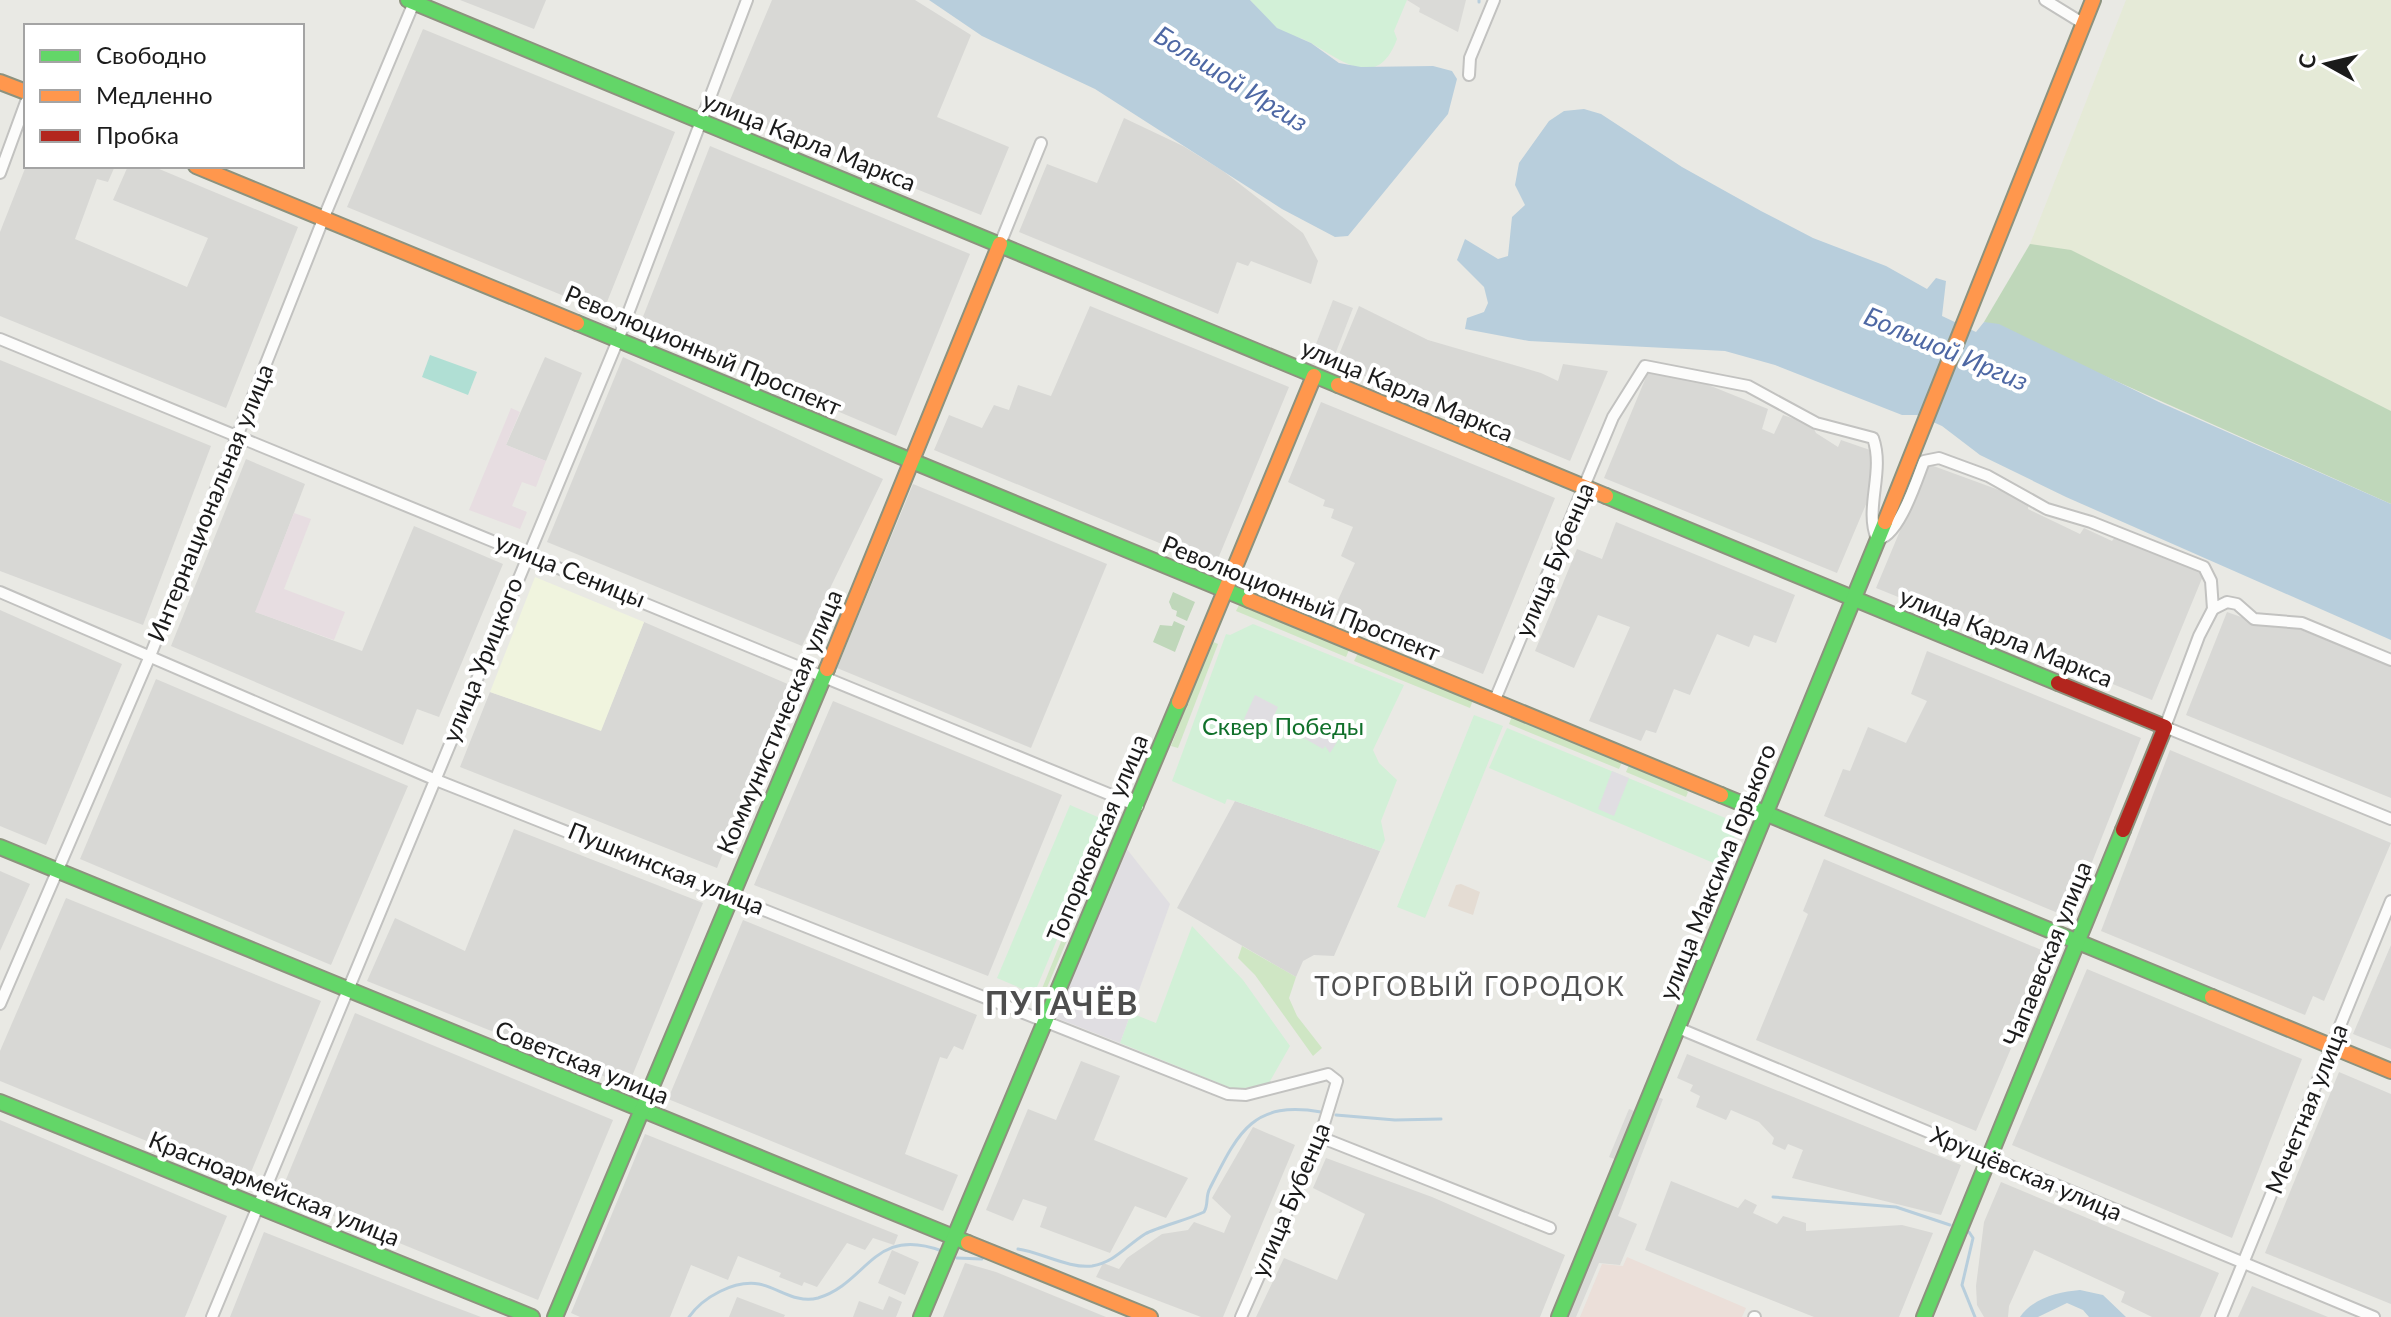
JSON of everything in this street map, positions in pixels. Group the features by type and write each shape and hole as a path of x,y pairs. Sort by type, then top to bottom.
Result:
{"street":[{"name":"улица Урицкого","path":"212,1317 436,780 526,553 618,340 747,0"},
{"path":"1469,75 1470,58 1494,0"},
{"path":"2045,0 2084,24"},
{"name":"улица Максима Горького","path":"1559,1317 1854,598 2093,0"},
{"name":"улица Карла Маркса","path":"413,1 1585,489 2391,819"},
{"name":"Интернациональная улица","path":"0,1004 150,656 413,1"},
{"path":"0,82 24,91"},
{"path":"0,173 24,107"},
{"name":"Коммунистическая улица","path":"555,1317 824,677 1041,143"},
{"name":"Революционный Проспект","path":"201,168 1222,592 2391,1071"},
{"name":"улица Сеницы","path":"0,339 1138,806"},
{"name":"улица Бубенца","path":"1494,702 1613,417 1645,366 1748,386 1816,423 1865,433 1873,438 1877,447 1879,478 1871,525 1877,539"},
{"name":"Топорковская улица","path":"921,1317 1043,1020 1126,826 1138,806 1222,592 1314,376"},
{"path":"1877,539 1889,534 1899,519 1924,461 1939,458 1988,476 2047,509 2091,522 2204,567 2211,581 2213,609 2227,602 2237,604 2254,619 2302,623 2391,660"},
{"name":"Пушкинская улица","path":"0,592 436,780 1228,1094 1246,1095 1313,1075 1328,1074 1337,1081"},
{"name":"Чапаевская улица","path":"1924,1317 2165,727 2199,636 2213,609"},
{"name":"Советская улица","path":"0,847 639,1111 954,1235 1150,1317"},
{"name":"Мечетная улица","path":"2221,1317 2391,901"},
{"name":"Хрущёвская улица","path":"1678,1028 2374,1317"},
{"name":"улица Бубенца","path":"1241,1317 1320,1137 1337,1081"},
{"name":"Красноармейская улица","path":"0,1102 532,1317"},
{"path":"1320,1137 1550,1228"}],"shaded area":[{"path":"460,0 546,0 534,29"},
{"path":"772,0 915,0 971,35 937,117 1009,147 981,215 725,112"},
{"path":"1407,0 1466,0 1458,32 1419,12 1420,8"},
{"path":"2126,0 2391,0 2391,412 2030,244"},
{"path":"423,29 675,132 603,312 347,207"},
{"path":"1124,118 1183,146 1223,171 1303,233 1318,261 1311,284 1251,261 1248,266 1237,262 1218,314 1019,232 1047,164 1097,183"},
{"path":"710,146 970,254 896,436 639,327"},
{"path":"25,168 114,168 108,182 97,179 75,239 187,287 208,238 113,200 127,168 157,168 298,227 226,408 0,316 0,232"},
{"path":"2030,244 2071,250 2391,411 2391,504 1984,322"},
{"path":"1333,300 1353,308 1331,365 1311,357"},
{"path":"1090,306 1289,387 1215,566 934,450 949,415 982,428 994,405 1009,410 1018,385 1051,396"},
{"path":"1359,306 1428,340 1541,373 1558,381 1563,364 1608,371 1570,461 1335,364"},
{"path":"430,355 477,372 468,395 422,377"},
{"path":"545,357 582,373 546,461 506,445"},
{"path":"623,357 883,479 802,646 547,542"},
{"path":"0,360 211,446 143,625 0,571"},
{"path":"1649,370 1696,380 1768,409 1762,429 1774,434 1783,415 1812,425 1816,433 1838,447 1841,440 1870,450 1875,483 1837,573 1604,478"},
{"path":"1321,402 1555,498 1483,674 1332,613 1355,563 1341,556 1353,527 1331,518 1334,509 1323,506 1325,500 1288,482"},
{"path":"511,408 520,412 506,445 546,461 536,487 522,482 512,506 527,512 520,529 469,510"},
{"path":"246,459 305,484 256,612 362,651 414,526 503,564 439,717 417,709 403,745 171,646"},
{"path":"1928,464 2029,501 2028,509 2080,534 2084,528 2112,541 2116,536 2205,571 2152,700 1876,588"},
{"path":"913,484 1107,564 1031,748 837,668"},
{"path":"294,513 311,519 284,589 345,612 334,640 255,612"},
{"path":"1616,522 1795,595 1776,643 1754,635 1749,647 1717,634 1690,695 1674,689 1656,733 1646,730 1641,741 1589,721 1630,627 1598,615 1574,668 1535,651 1577,549 1602,559"},
{"path":"535,577 644,622 601,731 490,692"},
{"path":"1173,592 1195,602 1187,621 1176,616 1177,611 1172,609 1169,602"},
{"path":"0,610 122,664 46,845 0,826"},
{"path":"2227,612 2258,623 2296,628 2391,666 2391,798 2186,715"},
{"path":"1174,621 1185,626 1175,652 1153,642 1160,625 1172,626"},
{"path":"644,622 790,685 717,868 460,767 490,692 601,730"},
{"path":"1927,651 2141,738 2070,918 1824,816 1843,769 1850,771 1868,727 1906,743 1927,701 1911,694"},
{"path":"156,679 408,786 331,965 80,859"},
{"path":"1255,695 1278,707 1268,729 1244,719"},
{"path":"833,701 1062,795 988,976 754,885"},
{"path":"1313,716 1334,726 1328,738 1337,742 1330,753 1325,746 1323,749 1295,733 1297,725 1308,727"},
{"path":"2170,750 2391,843 2324,1001 2313,996 2305,1015 2101,931"},
{"path":"1612,771 1629,778 1614,816 1598,809"},
{"path":"1235,801 1380,851 1334,956 1314,955 1303,961 1296,977 1177,908"},
{"path":"514,829 703,903 628,1086 367,981 395,918 465,951"},
{"path":"1126,848 1170,904 1120,1043 1054,1017"},
{"path":"1824,859 2051,954 1976,1131 1756,1040 1808,914 1803,911"},
{"path":"0,871 30,884 0,951"},
{"path":"1456,885 1480,892 1473,915 1448,906"},
{"path":"66,898 321,1001 247,1182 0,1081 0,1051"},
{"path":"743,920 977,1015 963,1050 954,1046 947,1059 940,1057 905,1154 958,1175 943,1211 668,1099"},
{"path":"2391,945 2391,1049 2353,1034"},
{"path":"2087,969 2302,1059 2232,1238 2012,1145"},
{"path":"355,1013 613,1120 538,1300 280,1194"},
{"path":"1687,1054 1961,1165 1941,1215 1792,1178 1803,1150 1788,1144 1785,1150 1772,1144 1774,1138 1759,1122 1731,1110 1726,1120 1696,1107 1700,1096 1690,1091 1693,1085 1677,1078"},
{"path":"1081,1061 1120,1076 1094,1140 1188,1178 1166,1218 1135,1206 1110,1253 1040,1227 1047,1207 1023,1199 1013,1221 986,1210 1028,1109 1056,1120"},
{"path":"2339,1072 2391,1094 2391,1304 2265,1253"},
{"path":"1655,1096 1663,1099 1618,1216 1637,1224 1620,1265 1599,1263 1576,1317 1568,1317"},
{"path":"1629,1109 1637,1112 1617,1160 1609,1157"},
{"path":"0,1120 227,1216 185,1317 0,1317"},
{"path":"1253,1127 1295,1145 1223,1317 1201,1317 1096,1277 1103,1263 1119,1269 1127,1258 1162,1234 1188,1230 1194,1222 1224,1233 1231,1216 1212,1198"},
{"path":"645,1134 898,1235 894,1245 873,1238 865,1250 847,1243 817,1287 804,1282 802,1286 779,1277 781,1273 738,1256 728,1280 691,1265 670,1317 580,1317 571,1313"},
{"path":"1326,1158 1432,1197 1565,1255 1540,1317 1256,1317 1284,1258 1337,1280 1365,1214 1313,1188"},
{"path":"1671,1181 1738,1208 1745,1199 1757,1205 1753,1213 1777,1224 1783,1216 1806,1223 1806,1231 1902,1225 1933,1233 1899,1317 1814,1317 1645,1250"},
{"path":"2001,1182 2219,1273 2200,1317 2152,1317 2121,1302 2125,1292 2034,1250 2009,1306 2008,1317 1984,1317 1977,1305 1976,1286 1984,1222"},
{"path":"264,1232 436,1300 481,1317 230,1317"},
{"path":"892,1250 919,1262 905,1295 878,1283"},
{"path":"1627,1257 1746,1308 1742,1317 1580,1317 1602,1264 1623,1266"},
{"path":"965,1263 996,1272 1106,1317 943,1317"},
{"path":"2252,1286 2328,1317 2238,1317"},
{"path":"889,1296 902,1302 896,1317 853,1317 859,1301 883,1310"},
{"path":"737,1297 785,1315 729,1317"}],"green space":[{"path":"1250,0 1407,0 1394,31 1397,39 1389,55 1380,64 1360,68 1281,30"},
{"path":"1239,605 1349,650 1346,657 1236,611"},
{"name":"Сквер Победы","path":"1253,624 1404,685 1373,750 1379,763 1397,780 1381,821 1385,840 1380,851 1235,801 1227,799 1225,804 1172,781 1226,634"},
{"path":"1211,641 1218,644 1178,748 1171,746"},
{"path":"1358,653 1473,700 1470,708 1354,661"},
{"path":"1474,715 1503,726 1425,918 1397,907"},
{"path":"1512,716 1622,762 1619,769 1509,724"},
{"path":"1507,728 1740,824 1723,867 1489,768"},
{"path":"1629,765 1682,787 1688,792 1686,797 1626,772"},
{"path":"1070,805 1107,821 1034,994 997,978"},
{"path":"1073,912 1078,914 1043,997 1039,996"},
{"path":"1192,926 1243,980 1290,1046 1269,1083 1236,1090 1120,1043 1131,1013 1156,1023"},
{"path":"1242,946 1296,977 1289,998 1297,1016 1322,1048 1313,1056 1255,975 1238,958"}],"water":[{"name":"Большой Иргиз","path":"929,0 1250,0 1277,28 1311,43 1339,63 1361,67 1433,66 1452,71 1457,79 1448,114 1348,236 1335,237 1282,209 1095,89 982,36"},
{"name":"Большой Иргиз","path":"1584,109 1601,114 1682,167 1813,238 1886,266 1927,289 1936,278 1946,281 1942,316 1976,332 1984,322 1999,324 2159,402 2391,504 2391,640 2066,497 1980,455 1942,426 1917,415 1902,415 1775,365 1725,351 1529,341 1465,329 1467,318 1484,312 1488,303 1484,287 1457,260 1465,239 1498,259 1508,256 1512,217 1525,205 1515,185 1519,163 1549,121 1564,111"},
{"path":"2080,1290 2103,1295 2126,1317 2089,1317 2083,1310 2067,1303 2038,1317 2020,1317 2025,1310 2047,1297"}],"waterway":[{"path":"1018,1249 1074,1265 1092,1266 1107,1261 1145,1234 1204,1212 1209,1191 1220,1168 1250,1125 1278,1111 1321,1112"},
{"path":"1336,1115 1395,1120 1441,1119"},
{"path":"1773,1197 1896,1207 1950,1225"},
{"path":"1969,1232 1973,1238 1962,1285 1975,1317"},
{"path":"689,1317 702,1303 730,1287 759,1284 802,1299 818,1298 835,1291 886,1250 901,1245 919,1245 942,1251"},
{"path":"957,1258 982,1259"}],"traffic: fast":[{"path":"408,0 1338,385"},
{"path":"577,323 1249,600"},
{"path":"1606,496 2058,683"},
{"path":"1559,1317 1885,522"},
{"path":"555,1317 827,669"},
{"path":"921,1317 1179,702"},
{"path":"1721,795 2212,997"},
{"path":"1924,1317 2123,830"},
{"path":"0,847 968,1243"},
{"path":"0,1102 532,1317"}],"traffic: slow":[{"path":"1885,522 2093,0"},
{"path":"0,82 24,91"},
{"path":"201,168 577,323"},
{"path":"827,669 1000,244"},
{"path":"1179,702 1314,376"},
{"path":"1338,385 1606,496"},
{"path":"1249,600 1721,795"},
{"path":"2212,997 2391,1071"},
{"path":"968,1243 1150,1317"}],"traffic: jam":[{"path":"2058,683 2165,727 2123,830"}],"district":[{"name":"ТОРГОВЫЙ ГОРОДОК","path":"1470,987"},
{"name":"ПУГАЧЁВ","path":"1062,1004"}]}
